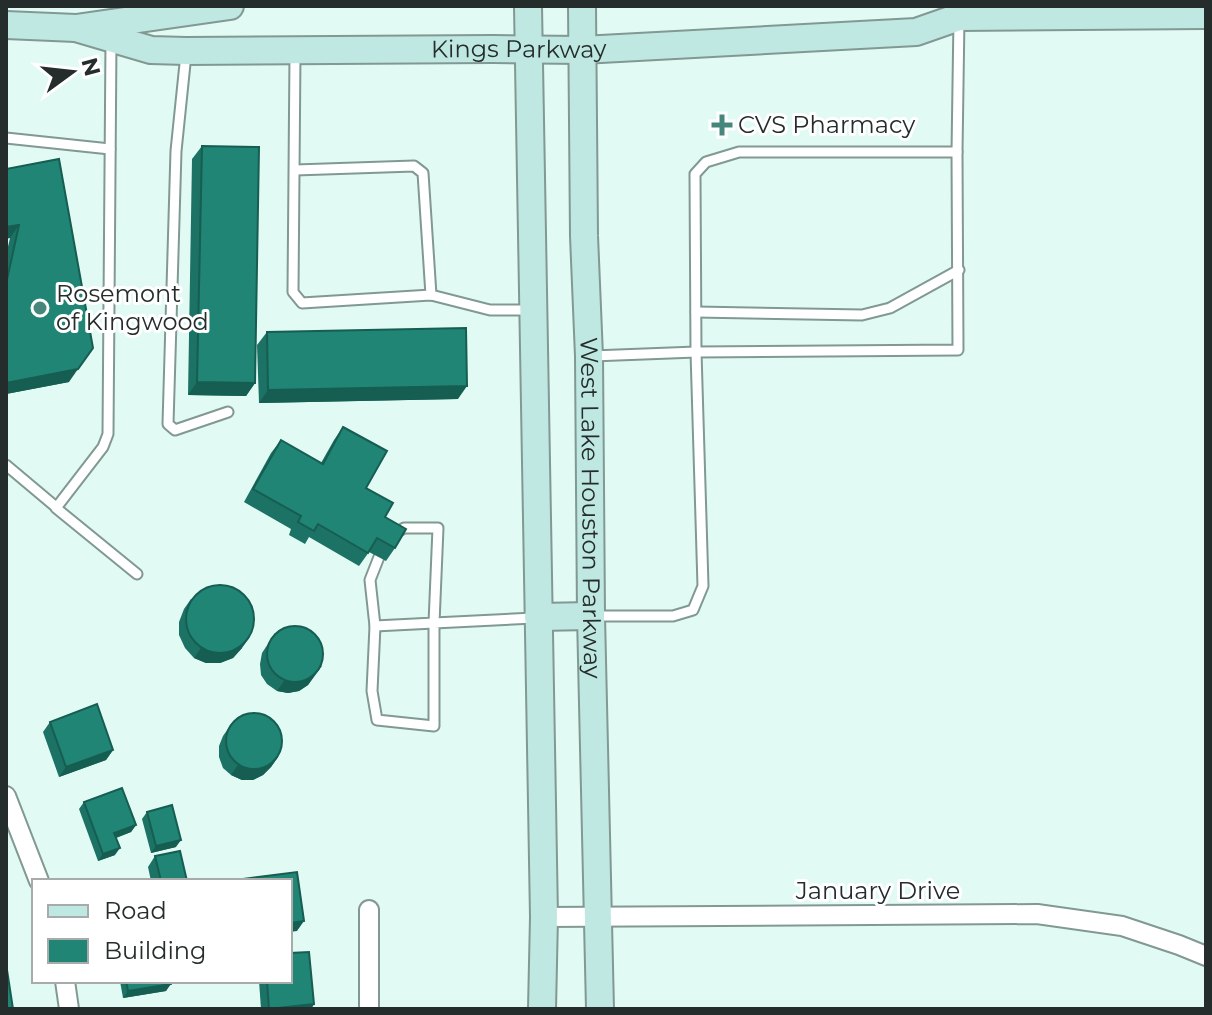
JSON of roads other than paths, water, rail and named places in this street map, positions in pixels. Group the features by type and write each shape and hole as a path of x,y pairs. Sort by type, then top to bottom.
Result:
{"main road":[{"name":"Kings Parkway","path":"6,25 76,28 230,6"},
{"path":"528,6 544,917 542,1009"},
{"name":"West Lake Houston Parkway","path":"582,6 600,1009"},
{"name":"Kings Parkway","path":"933,6 960,11 1206,15"},
{"name":"Kings Parkway","path":"76,28 151,50 582,50 916,32 960,11"},
{"path":"538,617 591,616"}],"street":[{"path":"6,796 38,879"},
{"path":"369,910 369,1009"},
{"name":"January Drive","path":"544,917 1037,914 1122,926 1206,956"},
{"path":"65,983 69,1009"}],"lane":[{"path":"589,356 958,350 960,11"},
{"path":"56,507 103,447 108,434 111,38"},
{"path":"186,51 176,151 168,424 175,430 228,412"},
{"path":"295,51 293,292 302,303 431,295 490,310 533,310"},
{"path":"6,138 110,149"},
{"path":"591,616 673,616 693,610 703,586 696,352 695,174 706,162 739,152 957,152"},
{"path":"295,170 414,166 423,173 431,295"},
{"path":"696,312 862,315 890,308 959,270"},
{"path":"6,465 137,574"},
{"path":"379,557 370,580 375,626 372,691 377,720 434,726 438,528 404,528 389,537"},
{"path":"375,626 538,617"}],"place":[{"name":"CVS Pharmacy","path":"722,125"},
{"name":"Rosemont of Kingwood","path":"40,308"}]}
